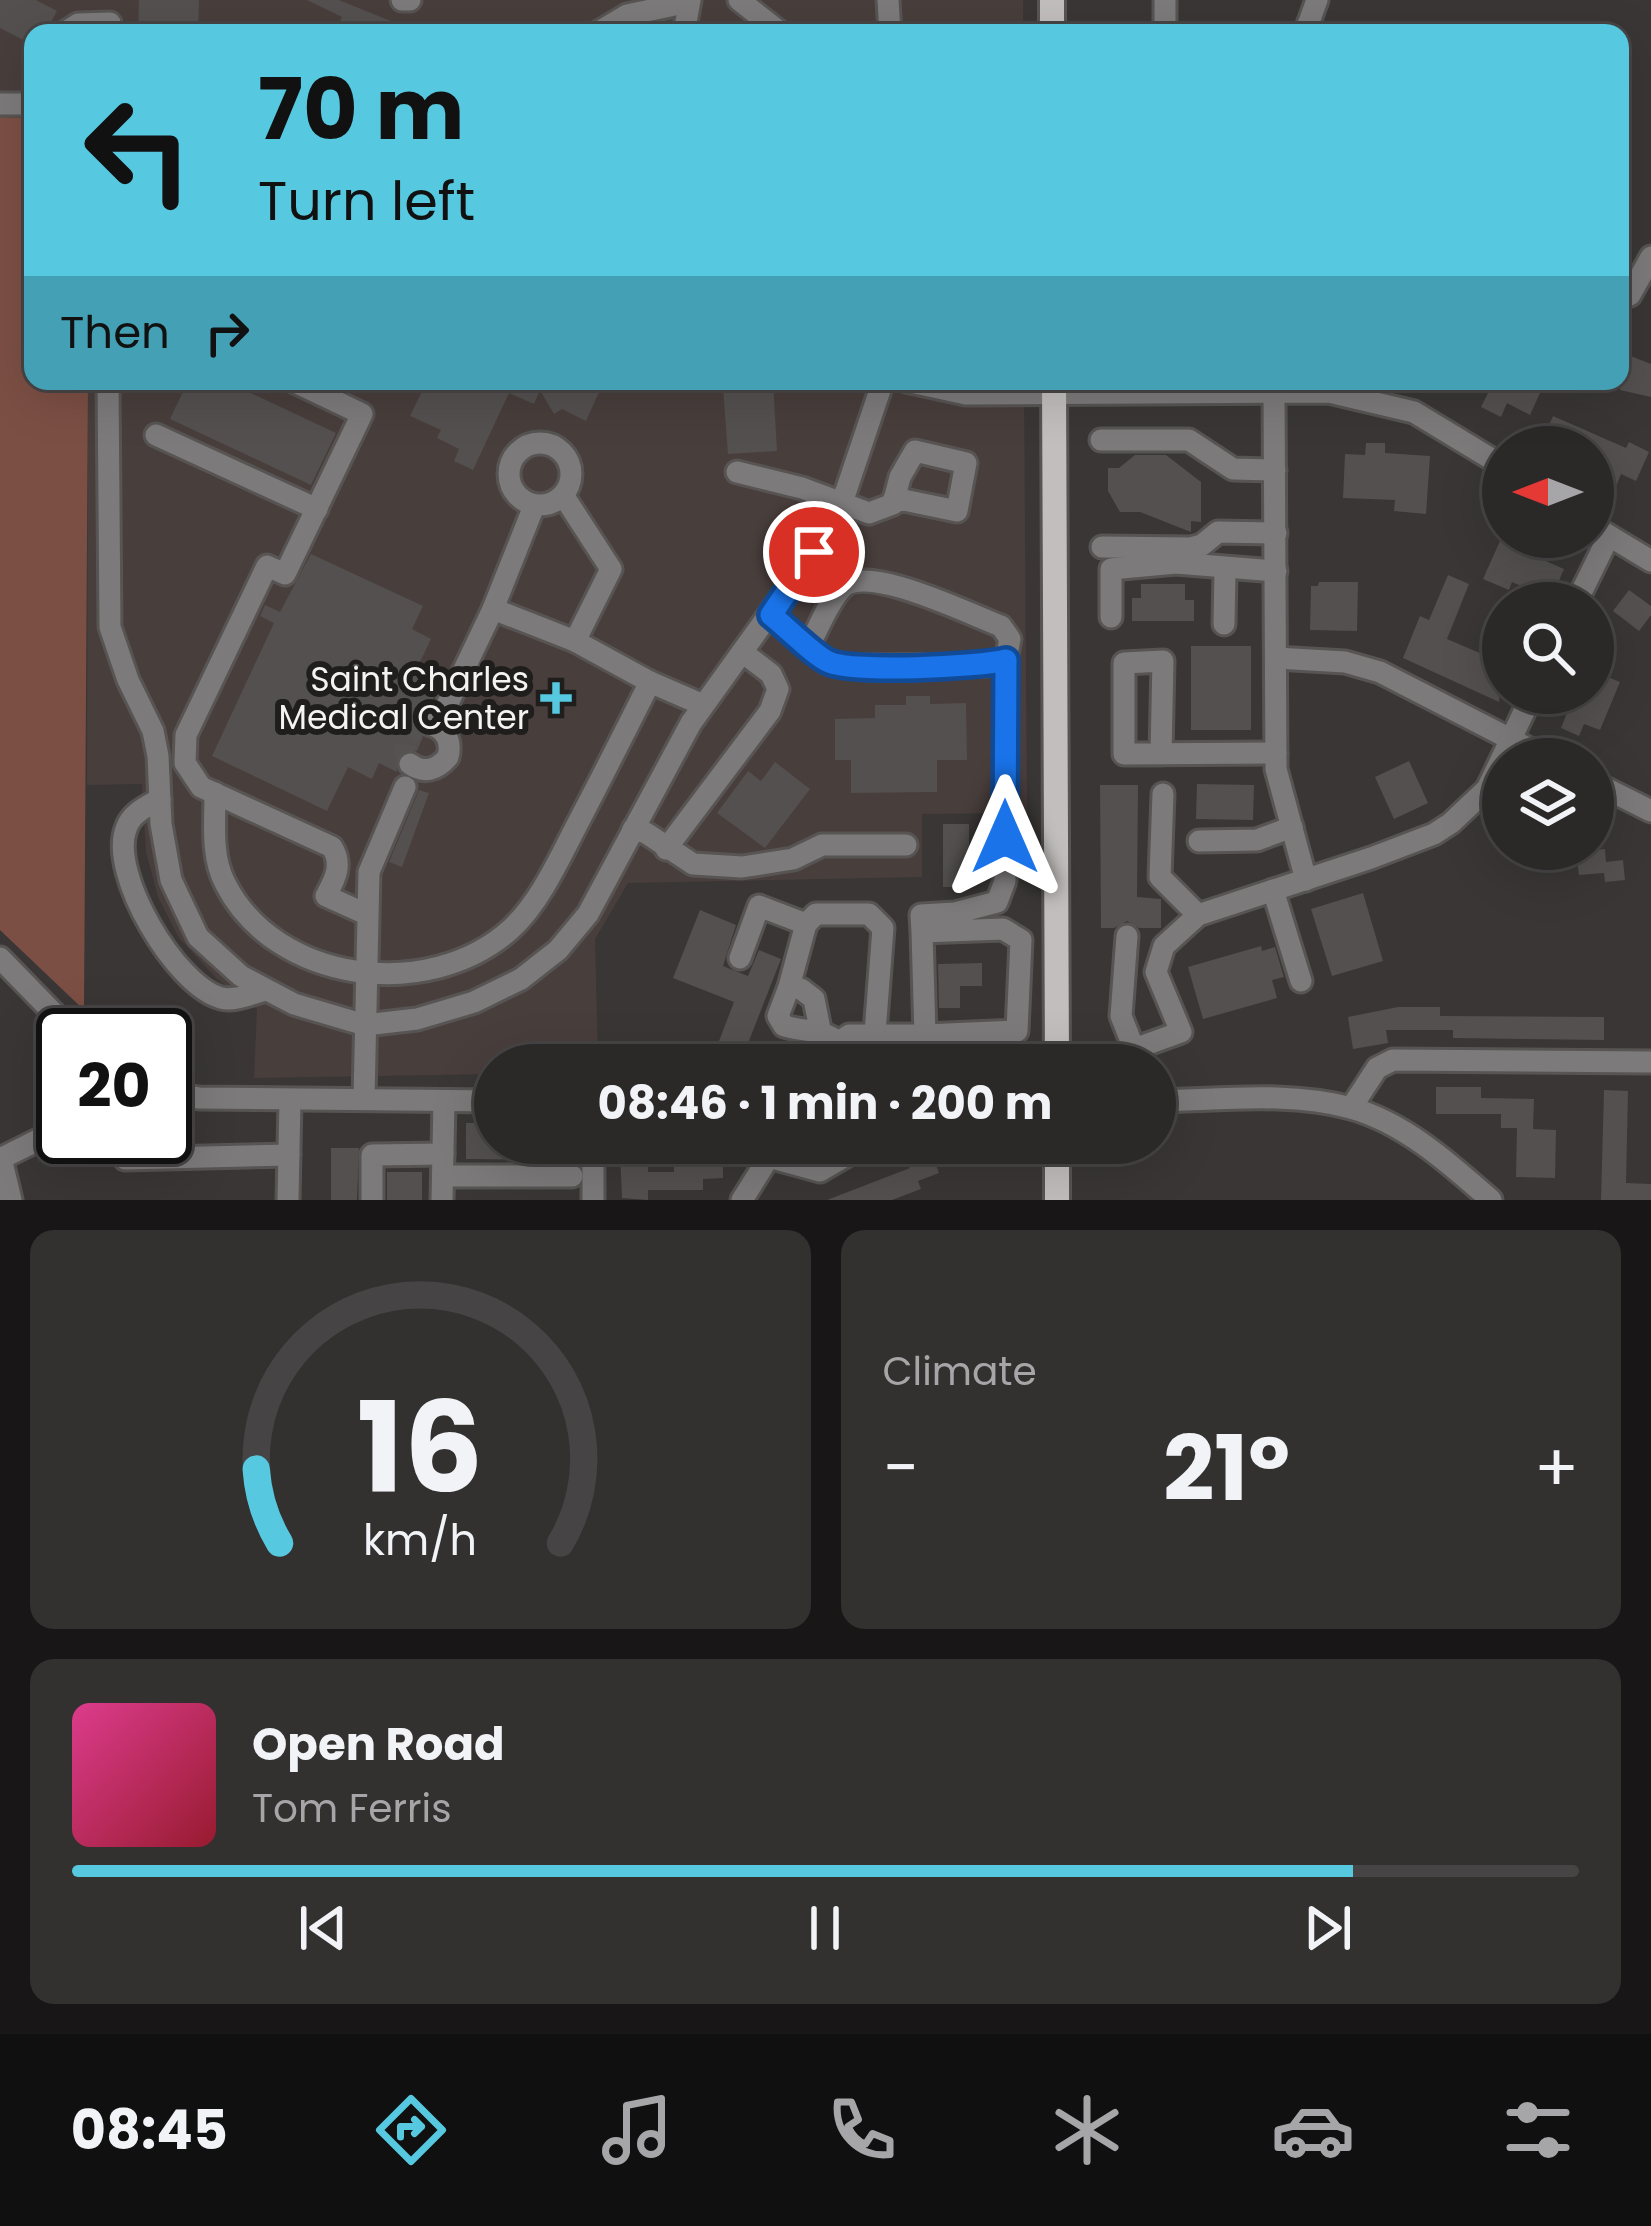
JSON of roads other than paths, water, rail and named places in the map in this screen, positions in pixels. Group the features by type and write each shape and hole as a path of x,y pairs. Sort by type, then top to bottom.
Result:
{"main road":[{"path":"1054,390 1057,1044"},
{"path":"1058,1164 1058,1200"}],"street":[{"path":"739,0 770,24"},
{"path":"612,24 627,15 689,1"},
{"path":"78,24 110,19"},
{"path":"1629,287 1651,257"},
{"path":"108,390 110,627 128,680 153,731 171,880 198,937 241,976 294,1004 365,1024 417,1018 474,1002 521,980 558,950 588,914 703,705 814,552 839,504 882,390"},
{"path":"312,390 362,414 285,574 267,566 186,735 185,764 191,776 215,793 332,847 338,873 326,896 366,914"},
{"path":"948,390 967,394 1025,390"},
{"path":"1164,390 1373,390 1482,453"},
{"path":"1274,392 1276,769 1306,880"},
{"path":"157,435 316,509"},
{"path":"1101,440 1189,440 1233,469 1275,470"},
{"path":"543,443 567,456 572,475 563,495 534,506 520,500 511,489 508,473 518,451 543,443"},
{"path":"737,472 802,488 869,513 893,504 894,498"},
{"path":"563,495 611,569 575,641"},
{"path":"410,764 434,769 448,758 448,740 433,725 493,609 534,506"},
{"path":"1102,547 1191,548 1218,532 1276,533"},
{"path":"1614,539 1651,561"},
{"path":"1112,617 1111,569 1176,563 1276,571"},
{"path":"1224,624 1225,570"},
{"path":"809,645 843,585 857,580 880,580 1000,626 1010,639 1005,881 997,902 955,913 921,915 925,1035"},
{"path":"493,609 575,641 703,705"},
{"path":"771,615 826,662 987,665 1006,660"},
{"path":"666,849 770,711 778,689 771,674 742,652"},
{"path":"1276,658 1345,662 1380,672 1507,738"},
{"path":"215,793 222,879 242,913 264,933 323,965 366,974 443,965 510,929 531,904 563,852 650,682"},
{"path":"1161,754 1276,753"},
{"path":"364,1099 369,872 405,787"},
{"path":"1614,792 1651,811"},
{"path":"1163,794 1160,877 1198,915"},
{"path":"1123,994 1156,972 1164,946 1198,915 1434,834 1482,794"},
{"path":"160,799 135,814 125,830 131,883 149,926 198,987 231,1000 266,989"},
{"path":"1199,841 1257,840 1292,827"},
{"path":"632,829 693,864 742,867 793,859 822,845 906,844"},
{"path":"1273,890 1301,981"},
{"path":"740,958 759,907 806,923"},
{"path":"830,1044 784,1026 778,1016 806,923 816,914 868,914 883,928 875,1033"},
{"path":"834,1044 849,1035 875,1033 1017,1031 1021,940 1003,928 922,932"},
{"path":"1126,936 1121,1016 1134,1048 1181,1032 1156,972"},
{"path":"0,958 49,1008"},
{"path":"789,987 814,999 832,1044"},
{"path":"1351,1108 1377,1067 1393,1060 1651,1062"},
{"path":"192,1097 474,1101"},
{"path":"1176,1101 1270,1099 1351,1108 1409,1135 1491,1200"},
{"path":"288,1200 290,1100"},
{"path":"442,1200 443,1101"},
{"path":"11,1200 0,1158 36,1141"},
{"path":"192,1157 289,1155"},
{"path":"372,1200 372,1155 572,1176"},
{"path":"593,1164 593,1200"},
{"path":"742,1200 763,1164"},
{"path":"804,1164 820,1171 832,1164"}],"tunnel":[{"path":"410,764 405,755 406,737 419,725 429,724"}],"place":[{"name":"Saint Charles Medical Center","path":"556,698"}]}
